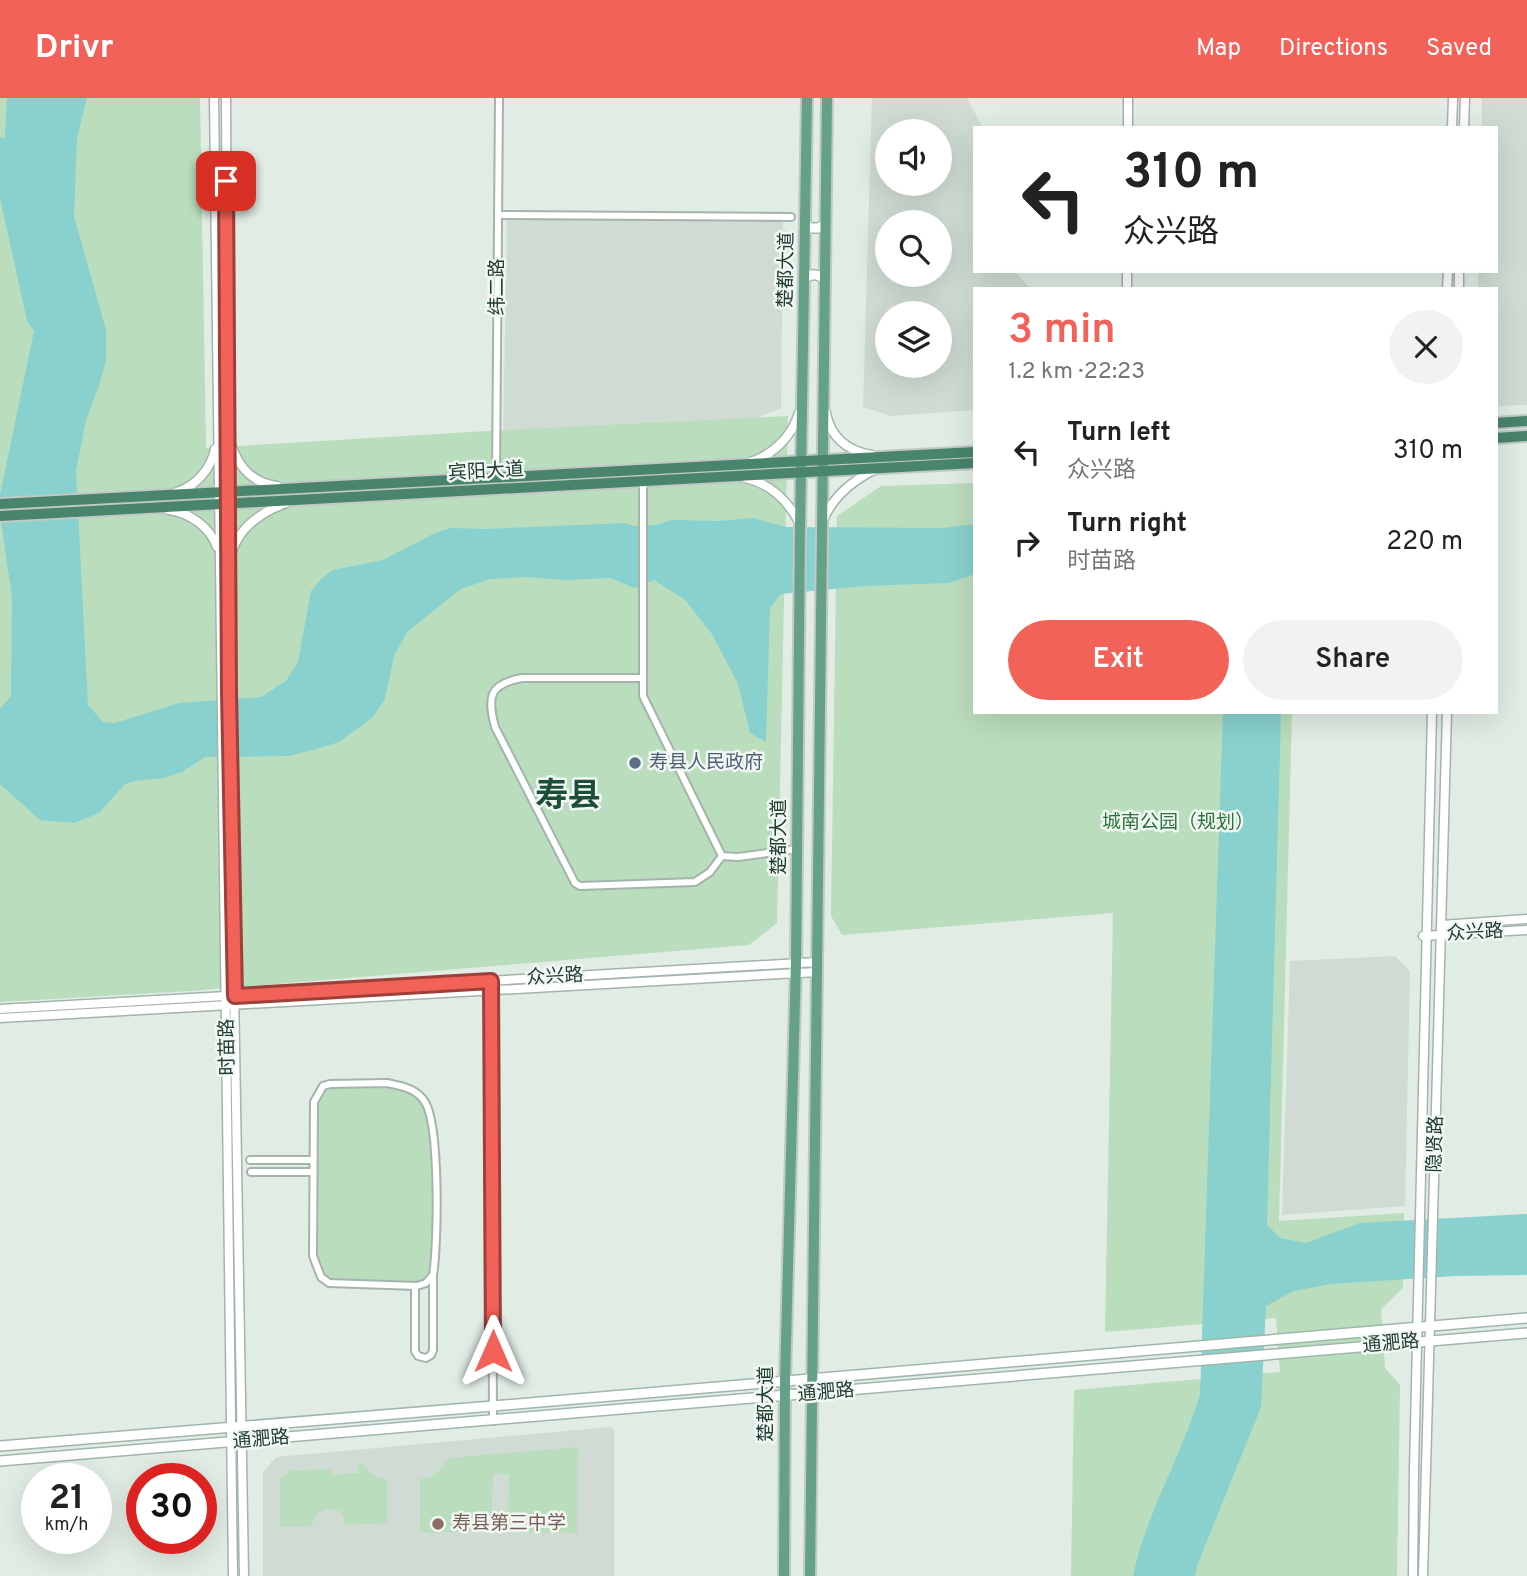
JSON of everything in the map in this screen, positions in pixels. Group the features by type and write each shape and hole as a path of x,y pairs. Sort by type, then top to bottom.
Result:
{"highway":[{"path":"1498,423 1527,421"},
{"path":"1498,438 1527,436"},
{"name":"宾阳大道","path":"0,504 158,495 301,499 643,481 973,452"},
{"name":"宾阳大道","path":"882,462 973,463"},
{"name":"宾阳大道","path":"0,516 156,507 294,488 496,476 738,471"}],"main road":[{"name":"楚都大道","path":"784,1576 785,1381 796,963 807,98"},
{"name":"楚都大道","path":"810,1576 827,98"},
{"path":"806,223 809,228 818,229 826,224"},
{"path":"804,279 810,275 818,275 825,279"},
{"name":"通淝路","path":"0,1446 1527,1318"},
{"name":"通淝路","path":"0,1461 1527,1333"}],"street":[{"name":"时苗路","path":"214,98 223,429"},
{"name":"时苗路","path":"226,98 223,497 233,1002 236,1427 244,1576"},
{"name":"纬二路","path":"496,476 499,98"},
{"path":"1128,98 1128,126"},
{"path":"1452,126 1453,98"},
{"path":"1464,126 1465,98"},
{"path":"503,215 791,217"},
{"path":"822,523 829,506 844,489 882,462 847,448 837,439 827,419 824,402"},
{"path":"738,471 778,446 797,420 802,404"},
{"path":"223,429 242,469 256,480 294,488"},
{"path":"158,495 184,489 195,483 214,456 223,429"},
{"path":"738,471 767,485 784,501 800,527"},
{"path":"643,481 643,696 722,856"},
{"path":"224,562 238,536 249,524 275,508 301,499"},
{"path":"156,507 178,511 204,527 213,538 224,562"},
{"path":"643,678 509,680 499,685 493,693 491,703 495,727 575,883 580,886 695,882 710,872 722,856"},
{"name":"隐贤路","path":"1413,1576 1432,714"},
{"name":"隐贤路","path":"1423,1576 1447,714"},
{"path":"722,856 738,857 797,849"},
{"name":"众兴路","path":"1442,925 1527,919"},
{"name":"众兴路","path":"1425,936 1527,930"},
{"name":"众兴路","path":"0,1018 796,963 817,967"},
{"name":"众兴路","path":"491,985 817,967"},
{"path":"491,985 493,1421"},
{"name":"众兴路","path":"0,1009 233,1002"},
{"path":"415,1286 415,1351 419,1357 426,1358 433,1350 436,1183 432,1124 425,1102 411,1089 387,1083 323,1086 313,1102 313,1256 321,1277 329,1283 339,1285 415,1286 426,1283 433,1275"},
{"path":"250,1160 313,1160"},
{"path":"251,1172 313,1172"},
{"name":"时苗路","path":"233,1576 237,1442"}],"shaded area":[{"path":"872,98 967,98 982,126 973,126 973,273 1016,273 1029,287 973,287 973,410 891,416 863,407"},
{"path":"1482,98 1527,98 1527,405 1498,405 1498,287 1478,287 1478,273 1498,273 1498,126 1482,126"},
{"path":"507,215 783,219 781,408 735,427 503,440"},
{"path":"1395,956 1410,971 1405,1206 1282,1215 1290,961"},
{"name":"寿县第三中学","path":"610,1427 614,1430 614,1576 263,1576 263,1472 276,1457"}],"green space":[{"path":"0,98 200,98 206,448 788,416 777,923 749,945 190,991 0,1002"},
{"name":"城南公园（规划）","path":"973,483 973,714 1292,714 1279,1221 1404,1213 1403,1288 1381,1309 1385,1368 1400,1385 1397,1576 1071,1576 1074,1390 1280,1372 1276,1318 1105,1332 1113,913 842,935 831,916 837,516 881,486"},
{"path":"328,1086 391,1086 409,1091 420,1102 432,1143 434,1170 433,1263 430,1275 424,1282 414,1284 329,1281 322,1276 315,1257 316,1103 323,1089"},
{"path":"578,1447 577,1533 508,1531 509,1474 493,1474 491,1523 471,1523 470,1532 420,1533 420,1479 438,1473 449,1458"},
{"path":"362,1464 370,1474 387,1480 387,1523 346,1525 340,1511 327,1509 317,1513 311,1526 280,1527 280,1479 290,1471 330,1469 331,1475 359,1473 359,1465"}],"water":[{"path":"7,98 87,98 77,138 74,216 106,330 106,360 86,420 76,471 88,705 103,722 115,723 179,703 261,697 286,681 298,662 311,591 321,579 333,570 383,560 450,528 625,523 633,526 656,525 672,520 719,521 753,518 787,527 944,528 973,524 973,575 949,583 864,586 781,594 770,608 766,742 750,733 738,684 712,634 685,600 654,580 634,588 611,578 490,579 461,589 407,632 394,656 385,699 373,717 339,742 288,756 205,757 182,772 164,778 125,784 99,813 74,823 40,820 0,784 0,709 11,696 12,597 0,515 0,495 34,331 27,321 0,198 0,138 5,138"},
{"path":"1223,714 1281,714 1267,1225 1280,1238 1306,1243 1360,1223 1527,1214 1527,1275 1455,1276 1330,1284 1294,1291 1266,1306 1261,1407 1195,1576 1133,1576 1146,1529 1184,1440 1200,1394"}],"place":[{"name":"寿县人民政府","path":"635,763"},
{"name":"寿县第三中学","path":"438,1524"}],"district":[{"name":"寿县","path":"568,798"}],"route":[{"path":"226,181 229,692 235,996 491,981 493,1351"}]}
